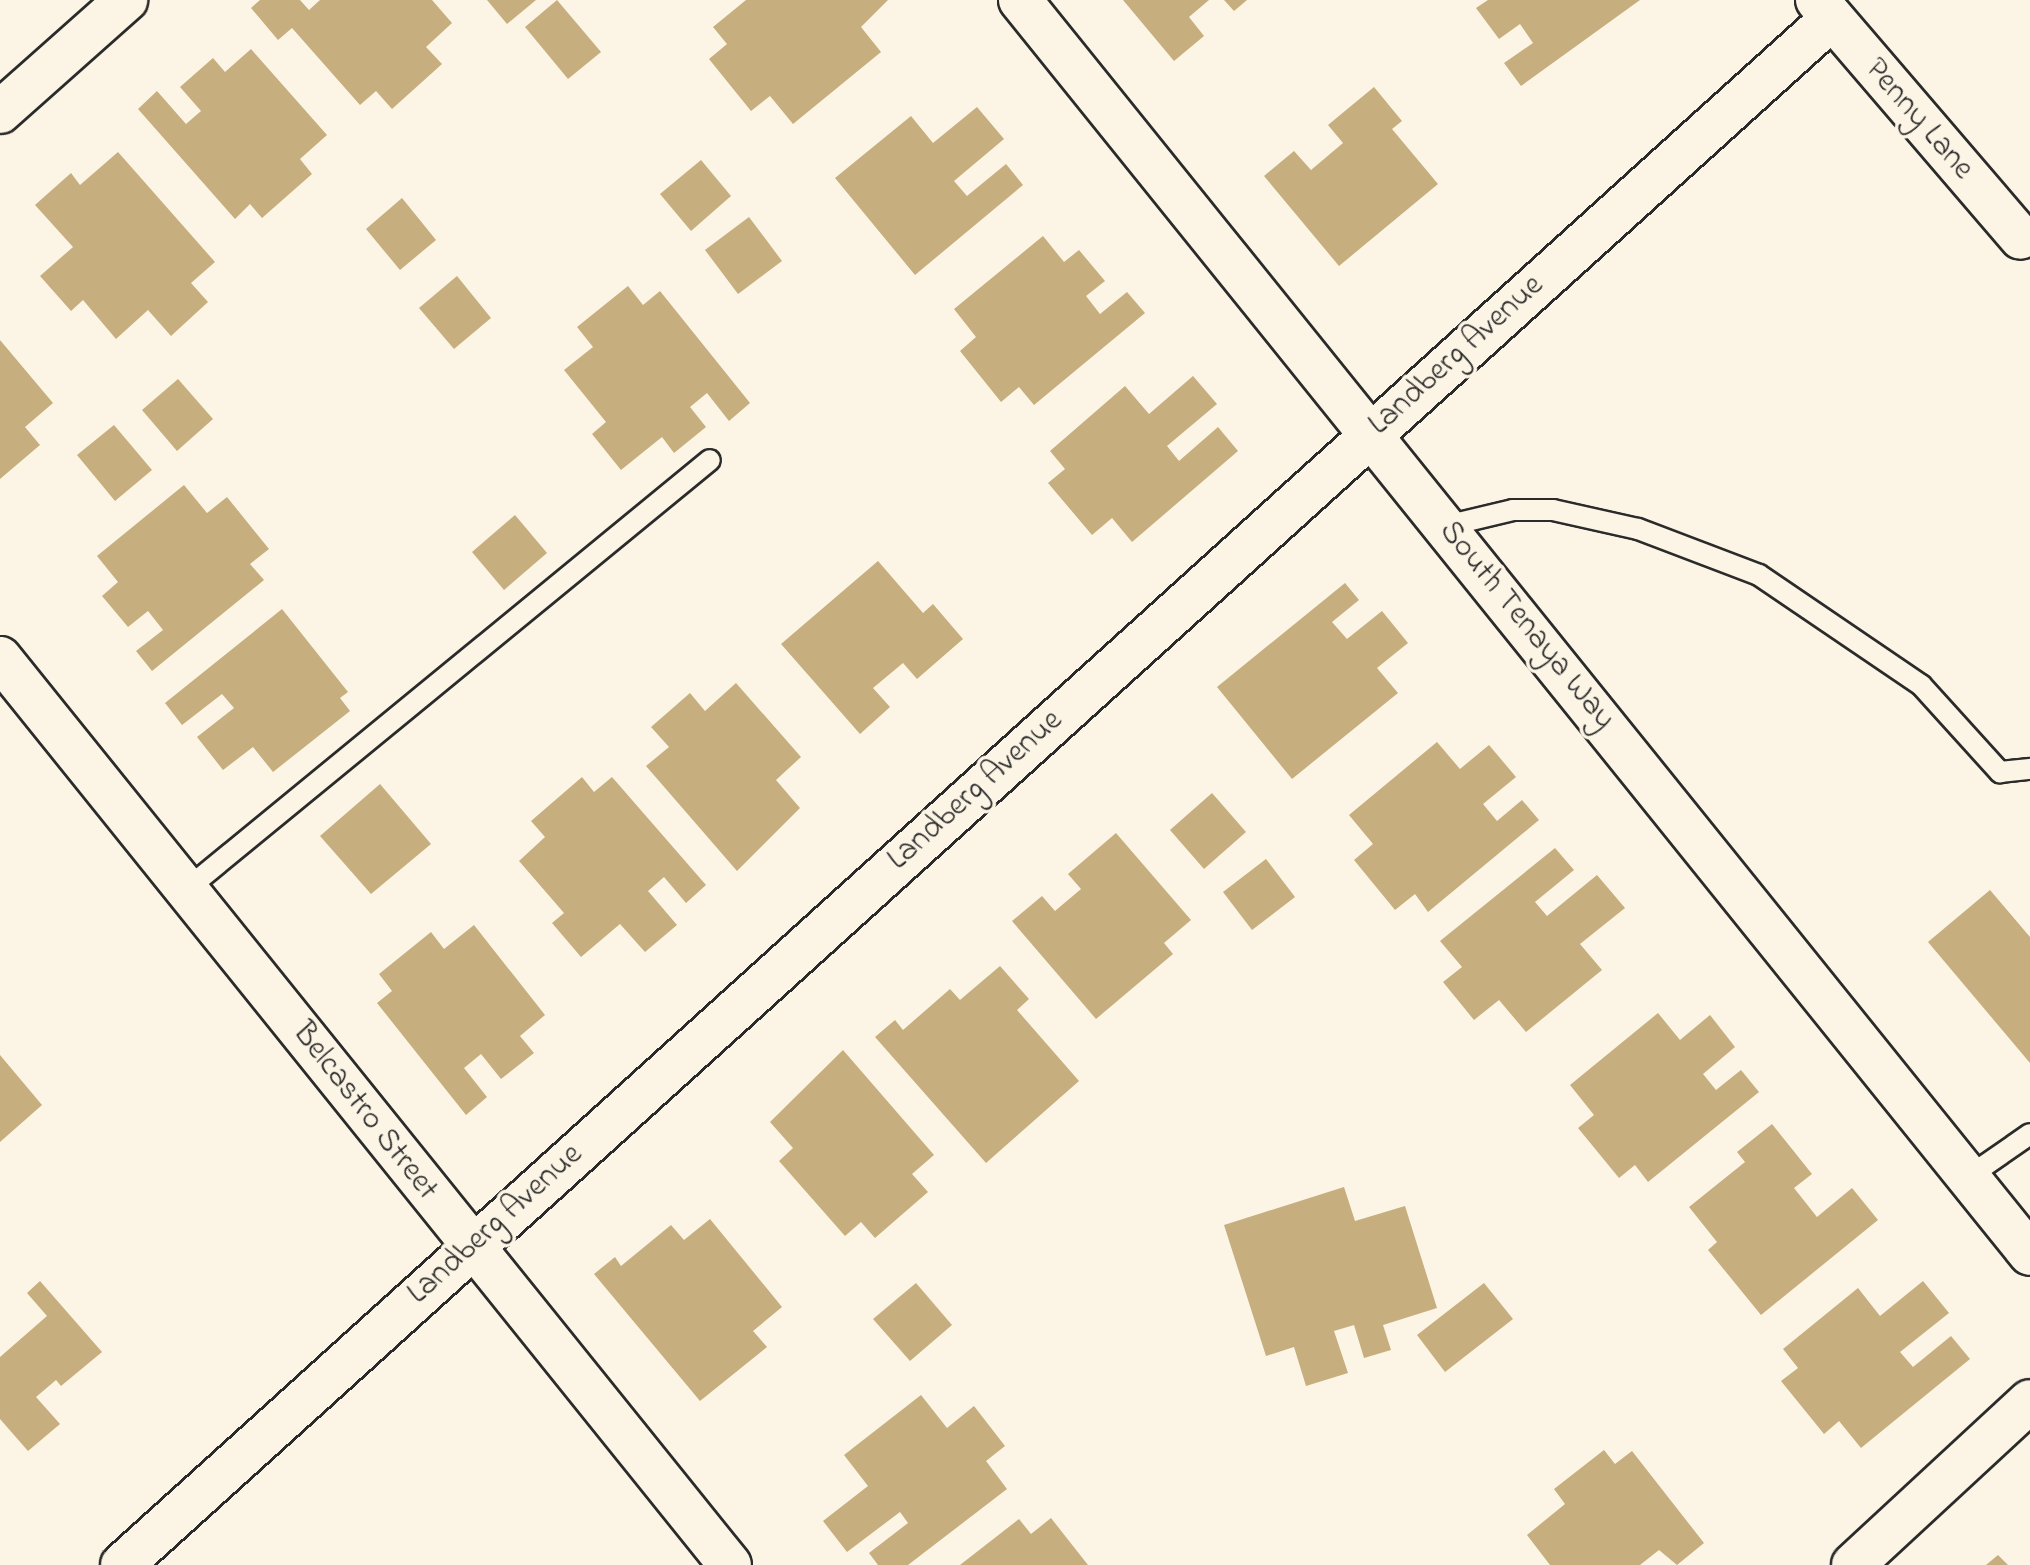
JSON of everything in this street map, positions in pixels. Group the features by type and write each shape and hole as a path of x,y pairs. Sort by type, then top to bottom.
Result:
{"street":[{"path":"0,112 126,0"},
{"name":"South Tenaya Way","path":"1020,0 2030,1254"},
{"name":"Landberg Avenue","path":"122,1565 1371,433 1824,9"},
{"name":"Penny Lane","path":"1824,9 2021,238"},
{"name":"Belcastro Street","path":"0,658 730,1565"},
{"path":"1853,1565 2030,1401"}],"lane":[{"path":"187,889 710,460"},
{"path":"1446,526 1513,510 1553,510 1638,529 1759,575 1921,685 2000,772 2030,769"},
{"path":"1968,1177 2030,1134"}],"building":[{"path":"260,0 300,0 309,10 320,0 432,0 452,23 426,47 442,64 392,109 376,91 360,105 292,28 278,40 251,8"},
{"path":"487,0 536,0 507,24"},
{"path":"557,0 601,52 568,79 525,27"},
{"path":"746,0 888,0 861,27 881,52 793,124 770,96 751,111 709,59 727,44 713,27"},
{"path":"1123,0 1209,0 1189,17 1204,36 1174,61"},
{"path":"1224,0 1247,0 1234,11"},
{"path":"1488,0 1640,0 1521,86 1504,63 1533,43 1520,24 1499,39 1476,8"},
{"path":"251,49 327,135 300,159 312,174 262,218 250,204 235,219 138,109 157,91 186,124 201,111 180,87 213,58 225,72"},
{"path":"1374,87 1402,121 1392,129 1438,184 1339,266 1264,176 1294,151 1311,170 1343,143 1328,125"},
{"path":"977,107 1004,139 954,181 967,196 1006,164 1023,185 915,275 835,178 911,116 933,143"},
{"path":"118,152 215,262 191,283 208,302 171,336 148,310 116,339 83,300 71,311 40,276 73,247 35,205 71,173 80,185"},
{"path":"701,160 731,196 691,231 660,194"},
{"path":"402,198 436,240 400,270 366,229"},
{"path":"749,217 782,261 738,294 705,250"},
{"path":"1043,236 1064,262 1079,250 1105,281 1086,296 1100,314 1127,292 1145,313 1034,405 1019,387 1001,402 960,351 976,337 954,309"},
{"path":"457,276 491,318 454,349 419,308"},
{"path":"628,286 643,305 660,291 750,403 729,421 707,393 690,407 706,427 674,453 662,437 621,470 592,434 606,422 564,370 593,347 577,327"},
{"path":"0,340 53,403 25,427 40,445 0,479"},
{"path":"1193,376 1217,404 1167,446 1179,461 1218,427 1238,451 1132,542 1112,518 1092,535 1048,483 1065,469 1050,451 1125,386 1149,414"},
{"path":"178,379 213,419 177,451 142,410"},
{"path":"114,425 152,470 115,501 77,455"},
{"path":"184,485 207,513 227,497 269,549 250,564 264,580 152,671 136,651 163,630 148,611 128,627 102,596 118,582 97,556"},
{"path":"515,515 547,553 504,590 472,552"},
{"path":"878,561 923,613 933,604 963,639 917,679 903,663 873,688 890,707 860,734 781,644"},
{"path":"1345,583 1359,600 1332,622 1347,639 1382,611 1408,643 1377,668 1398,693 1292,779 1217,687"},
{"path":"282,609 348,692 340,698 350,711 273,772 253,747 223,770 197,737 234,708 222,694 182,725 165,703"},
{"path":"736,683 801,757 776,780 800,808 737,871 646,766 669,747 651,727 690,693 705,711"},
{"path":"1437,742 1460,769 1489,745 1516,777 1483,804 1497,821 1522,800 1539,820 1428,912 1415,894 1395,910 1354,860 1373,844 1349,815"},
{"path":"582,777 594,792 612,777 706,885 686,903 664,877 648,891 677,925 645,952 620,924 581,957 552,923 564,913 519,861 545,837 531,821"},
{"path":"380,784 431,844 371,894 320,836"},
{"path":"1212,793 1246,832 1204,869 1170,830"},
{"path":"1116,833 1191,920 1164,943 1173,954 1096,1019 1012,921 1042,896 1055,911 1081,889 1068,874"},
{"path":"1555,848 1574,870 1535,902 1547,916 1597,875 1625,908 1580,944 1602,970 1526,1032 1499,1000 1474,1020 1443,982 1462,967 1440,941"},
{"path":"1266,859 1295,897 1252,930 1223,892"},
{"path":"1990,890 2030,937 2030,1063 1928,942"},
{"path":"474,925 545,1015 520,1036 534,1053 501,1079 481,1054 464,1068 487,1097 466,1115 377,1003 392,991 379,974 431,932 444,949"},
{"path":"1000,966 1029,999 1017,1010 1079,1081 986,1163 875,1037 895,1020 903,1030 950,989 960,1000"},
{"path":"1658,1013 1680,1040 1710,1015 1735,1047 1703,1074 1716,1090 1741,1070 1759,1092 1648,1182 1635,1165 1619,1178 1578,1128 1594,1115 1570,1085"},
{"path":"843,1050 934,1155 912,1174 928,1192 875,1238 861,1222 845,1236 779,1161 793,1148 770,1122"},
{"path":"0,1055 42,1105 0,1142"},
{"path":"1772,1124 1812,1174 1794,1188 1817,1217 1852,1188 1878,1220 1761,1315 1708,1250 1717,1242 1689,1207 1745,1162 1737,1152"},
{"path":"1344,1187 1355,1221 1405,1206 1437,1308 1383,1325 1391,1350 1364,1358 1354,1325 1334,1331 1348,1373 1306,1386 1294,1347 1266,1356 1224,1225"},
{"path":"710,1219 782,1307 753,1331 767,1347 700,1401 594,1274 615,1257 621,1266 671,1225 684,1240"},
{"path":"40,1281 102,1352 61,1386 56,1380 36,1397 60,1424 28,1451 0,1419 0,1357 47,1316 27,1293"},
{"path":"1923,1281 1949,1313 1900,1352 1913,1367 1951,1336 1970,1359 1861,1448 1839,1421 1824,1434 1781,1381 1798,1368 1783,1349 1858,1288 1880,1316"},
{"path":"916,1283 952,1325 910,1361 873,1319"},
{"path":"1484,1283 1513,1319 1445,1372 1417,1335"},
{"path":"921,1395 947,1428 974,1406 1005,1446 986,1461 1007,1489 908,1565 878,1565 869,1553 908,1523 900,1512 847,1552 823,1521 868,1486 844,1455"},
{"path":"1604,1450 1615,1464 1632,1451 1704,1543 1677,1565 1659,1550 1640,1565 1550,1565 1527,1535 1565,1504 1554,1489"},
{"path":"1051,1518 1088,1565 960,1565 1019,1519 1031,1534"},
{"path":"1998,1555 2008,1565 1986,1565"}]}
